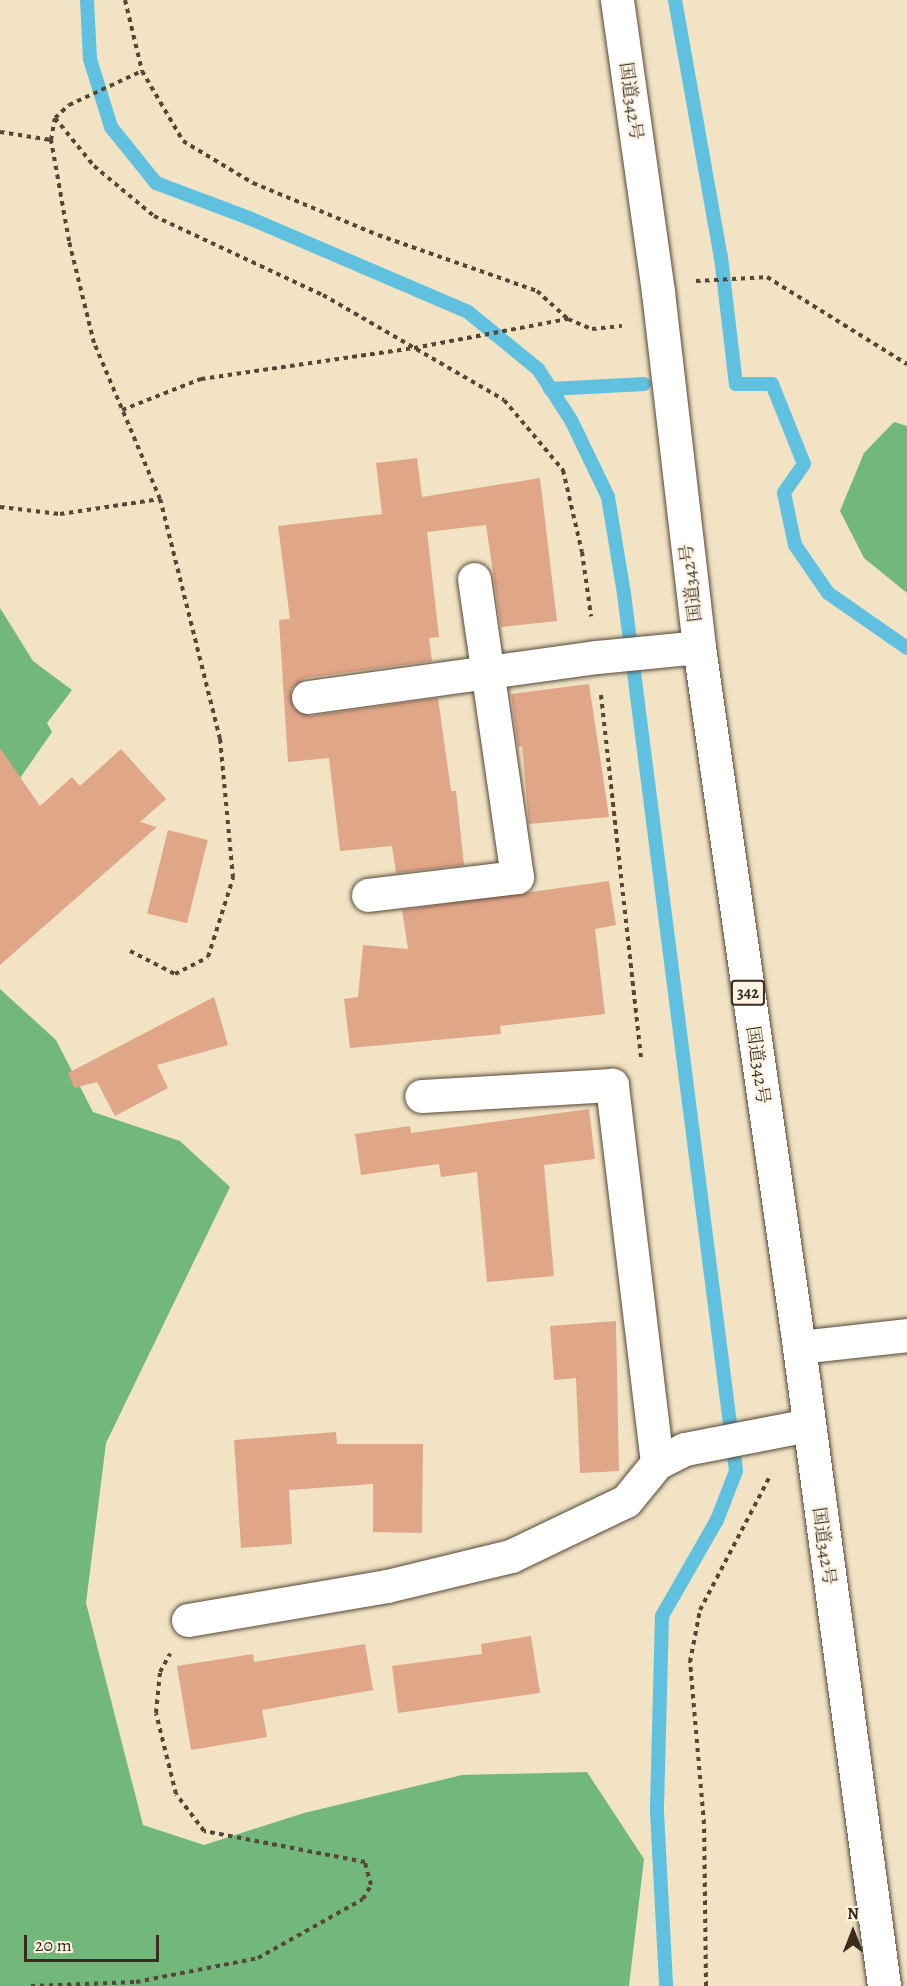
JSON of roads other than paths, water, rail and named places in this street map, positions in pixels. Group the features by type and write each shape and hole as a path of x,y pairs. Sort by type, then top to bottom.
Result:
{"main road":[{"name":"国道342号","path":"617,0 659,306 699,647 799,1347 800,1428 884,1986"},
{"path":"368,895 517,877 474,579"},
{"path":"308,697 699,647"},
{"path":"421,1096 612,1085 657,1463"},
{"path":"799,1347 907,1335"},
{"path":"188,1620 387,1586 511,1556 626,1501 657,1463 685,1449 800,1428"}],"waterway":[{"path":"87,0 90,59 111,127 156,183 249,218 468,312 538,369 571,420 608,497 624,594 736,1471 717,1520 662,1616 657,1812 666,1986"},
{"path":"675,0 721,257 736,384 772,384 804,464 784,493 795,545 828,593 907,648"},
{"path":"550,389 644,384"}]}
